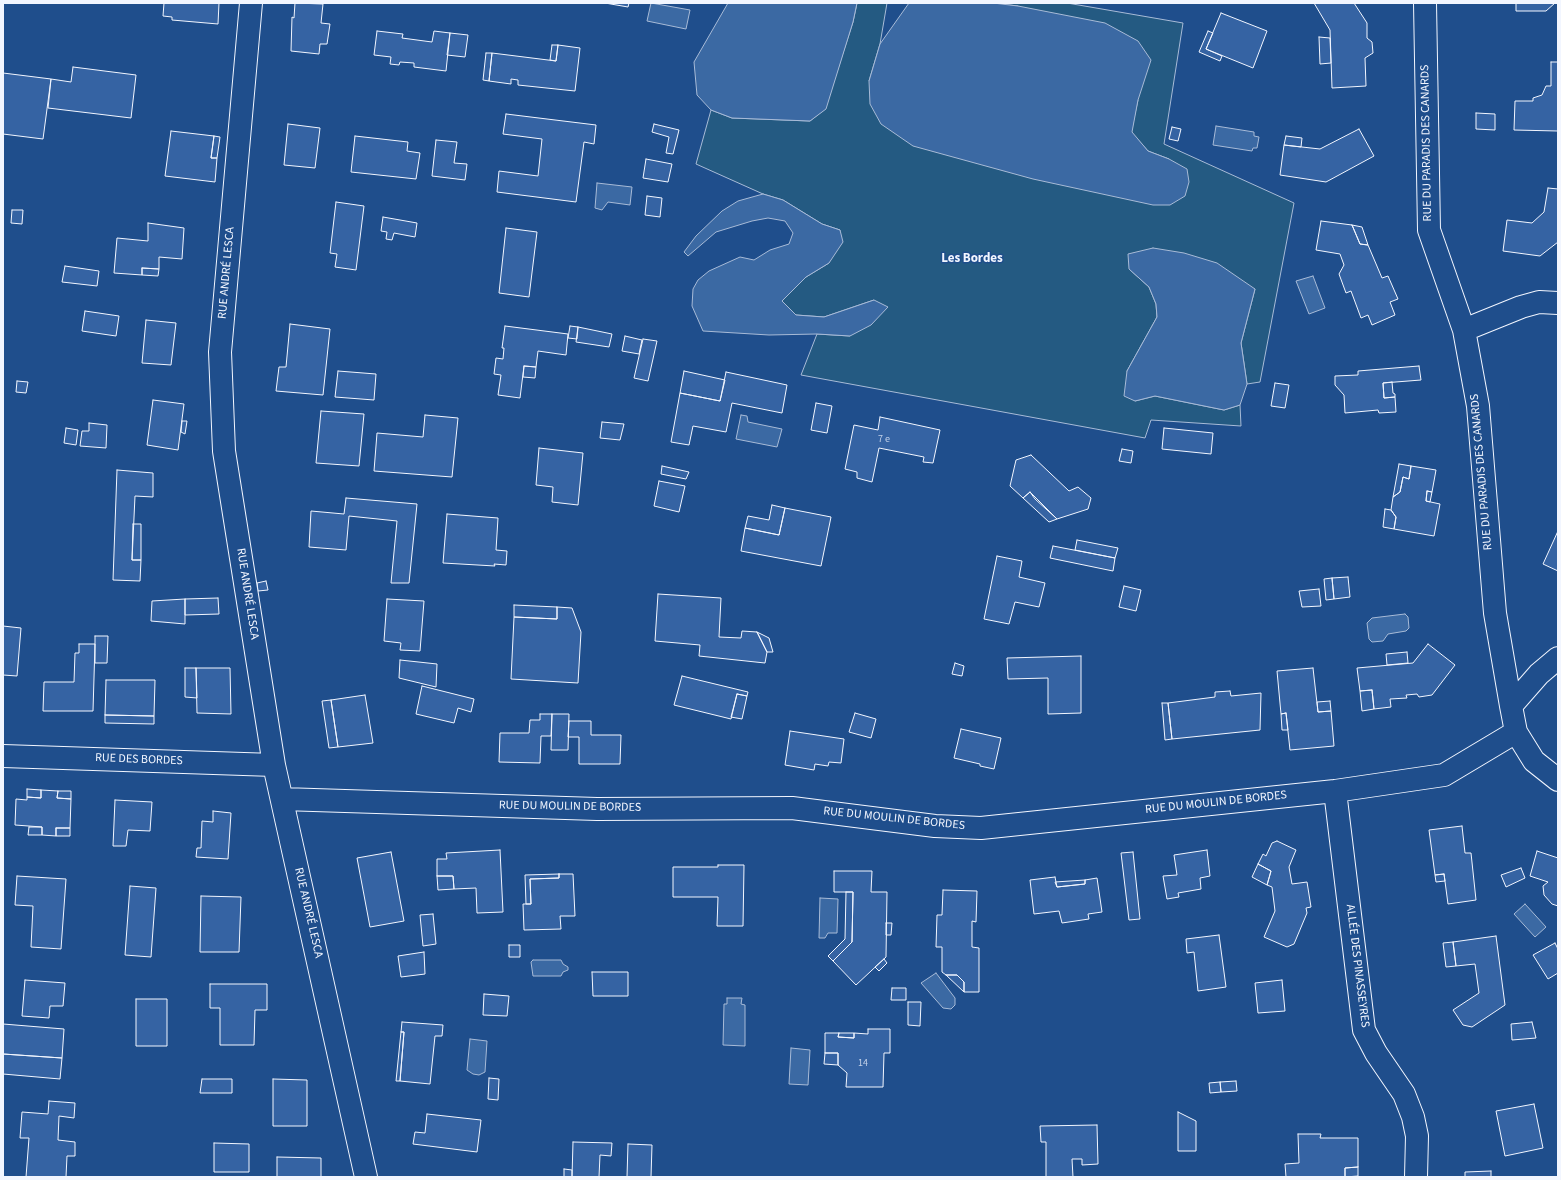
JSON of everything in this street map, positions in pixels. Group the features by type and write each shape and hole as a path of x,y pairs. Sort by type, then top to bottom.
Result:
{"street":[{"name":"RUE ANDRÉ LESCA","path":"251,3 220,352 224,451 274,764 366,1177"},
{"name":"RUE DU PARADIS DES CANARDS","path":"1425,3 1429,230 1464,330 1478,406 1495,613 1511,706"},
{"path":"1464,330 1521,307 1539,302 1558,303"},
{"path":"1558,658 1539,674 1511,706 1516,732 1534,761 1558,780"},
{"name":"RUE DU MOULIN DE BORDES","path":"282,799 597,809 792,808 935,826 981,828 1335,791 1444,775 1516,732"},
{"name":"RUE DES BORDES","path":"3,756 274,764"},
{"name":"ALLÉE DES PINASSEYRES","path":"1335,791 1364,1030 1376,1053 1404,1094 1413,1117 1417,1136 1416,1177"}],"shaded area":[{"path":"651,3 690,10 686,29 647,21"},
{"path":"728,3 857,3 853,22 826,109 810,121 732,118 711,110 697,95 694,62"},
{"path":"857,3 887,3 880,44 869,81 1169,159 1148,151 1131,132 1138,100 1018,6 993,3 1067,3 1183,23 1164,144 1294,203 1260,382 1247,384 1241,343 1255,289 1129,269 1149,287 1156,304 1157,317 1127,371 1135,401 1155,396 1224,410 1240,405 1241,426 1151,420 1145,438 801,375 817,334 850,336 874,300 824,317 796,315 781,301 806,277 829,263 840,230 822,224 783,200 763,194 696,164 711,110 732,118 810,121 825,109 853,22"},
{"path":"909,3 993,3 1018,6 1105,23 1138,41 1151,60 1138,100 1132,132 1148,151 1169,159 1187,169 1189,182 1185,196 1170,205 1153,205 1033,179 913,146 881,124 870,104 869,81 880,44"},
{"path":"1216,126 1254,132 1254,136 1259,137 1257,148 1253,148 1252,151 1213,145"},
{"path":"597,183 632,187 630,205 608,202 602,210 595,208"},
{"path":"763,194 783,200 822,224 840,230 843,242 829,263 806,277 782,301 796,315 824,317 874,300 888,307 871,325 850,336 817,334 769,335 703,331 692,306 693,289 698,280 709,271 740,257 754,260 770,250 789,244 793,233 785,221 768,218 752,221 716,232 688,256 684,252 696,236 722,211 738,201"},
{"path":"1153,248 1184,253 1217,263 1255,289 1241,343 1247,384 1240,405 1224,410 1155,396 1135,401 1124,396 1127,371 1157,317 1156,304 1149,287 1129,269 1128,254"},
{"path":"1313,276 1325,308 1309,314 1296,281"},
{"path":"741,415 747,416 748,422 782,429 777,447 736,439"},
{"path":"1405,614 1408,617 1409,628 1406,631 1388,634 1383,641 1372,642 1369,639 1367,623 1372,618"},
{"path":"820,898 838,899 837,933 828,933 825,938 819,938"},
{"path":"1525,904 1546,927 1535,937 1514,914"},
{"path":"533,960 561,960 563,964 568,967 568,970 563,972 561,976 533,976 531,962"},
{"path":"936,973 955,998 955,1005 951,1009 943,1008 921,983"},
{"path":"727,998 742,998 741,1004 745,1005 745,1046 723,1045 724,1004 727,1004"},
{"path":"470,1039 487,1041 485,1072 479,1075 473,1074 467,1070"},
{"path":"791,1048 810,1050 808,1085 789,1084"}],"building":[{"path":"164,3 219,3 218,24 172,20 172,17 163,16"},
{"path":"295,3 323,4 321,23 330,24 327,44 320,44 319,54 291,51 292,17 294,18"},
{"path":"605,3 629,3 628,7"},
{"path":"1314,3 1354,3 1367,23 1367,38 1372,42 1373,53 1365,58 1366,86 1332,88 1330,30"},
{"path":"1516,3 1555,3 1546,11 1516,11"},
{"path":"1221,13 1267,31 1253,68 1206,49"},
{"path":"377,31 403,34 402,38 432,42 434,31 450,33 446,71 414,67 414,63 400,62 399,65 390,64 391,57 374,55"},
{"path":"1208,31 1213,33 1206,49 1222,56 1220,61 1199,52"},
{"path":"450,33 468,35 465,57 447,55"},
{"path":"1319,37 1330,38 1331,63 1320,64"},
{"path":"552,45 558,45 556,61 550,60"},
{"path":"558,45 580,48 575,91 518,85 518,80 511,79 511,84 489,81 492,53 556,61"},
{"path":"486,53 492,53 489,81 483,80"},
{"path":"1551,62 1558,62 1558,131 1514,130 1515,101 1533,101 1533,98 1542,95 1546,86 1551,86"},
{"path":"73,67 136,75 131,118 48,108 51,79 71,82"},
{"path":"3,73 51,79 43,139 3,134"},
{"path":"1476,113 1495,114 1495,130 1476,129"},
{"path":"506,114 596,125 594,144 584,142 576,202 497,192 499,171 538,176 542,139 503,134"},
{"path":"288,124 320,128 315,168 284,165"},
{"path":"654,124 679,130 673,154 666,153 669,137 652,132"},
{"path":"1172,127 1181,129 1178,141 1169,139"},
{"path":"1359,129 1374,156 1326,182 1280,175 1284,145 1320,149"},
{"path":"171,131 214,136 211,158 217,158 215,182 165,176"},
{"path":"214,136 220,137 217,158 211,158"},
{"path":"355,136 408,142 407,151 420,153 416,179 351,172"},
{"path":"1286,136 1302,138 1301,147 1284,145"},
{"path":"436,140 457,142 454,163 467,164 465,180 432,176"},
{"path":"646,159 672,164 668,182 643,178"},
{"path":"1548,188 1558,189 1558,242 1540,256 1503,251 1507,220 1532,223 1544,212"},
{"path":"647,196 662,198 660,217 645,215"},
{"path":"336,202 364,206 356,270 335,267 337,254 330,253"},
{"path":"12,210 23,210 22,224 11,223"},
{"path":"383,217 417,223 415,237 394,233 392,240 386,239 387,232 381,231"},
{"path":"1321,221 1352,225 1360,244 1368,245 1382,278 1388,276 1398,299 1390,302 1395,315 1372,325 1368,315 1361,318 1351,291 1346,293 1339,274 1344,265 1340,254 1316,250"},
{"path":"148,223 184,228 182,259 159,257 159,269 142,268 142,275 114,273 117,238 148,241"},
{"path":"1352,225 1362,227 1368,245 1360,244"},
{"path":"506,228 537,232 529,297 499,293"},
{"path":"65,266 99,271 97,286 62,282"},
{"path":"142,268 159,269 158,276 142,275"},
{"path":"85,311 119,316 116,336 82,331"},
{"path":"146,320 176,323 171,365 142,363"},
{"path":"290,324 330,329 323,395 276,391 279,367 286,367"},
{"path":"505,326 568,334 566,355 538,351 536,367 524,366 520,398 498,395 501,375 494,374 496,358 503,359 504,348 502,348"},
{"path":"570,326 578,327 577,339 568,338"},
{"path":"578,327 612,334 609,347 576,342"},
{"path":"625,336 642,340 639,354 622,351"},
{"path":"643,339 657,341 648,381 634,378"},
{"path":"524,366 536,367 535,378 523,377"},
{"path":"1419,366 1421,380 1383,383 1384,398 1395,397 1396,412 1379,413 1378,410 1345,413 1344,395 1335,385 1335,376 1358,375 1358,371"},
{"path":"338,371 376,374 374,400 335,397"},
{"path":"684,371 725,380 720,401 680,393"},
{"path":"726,372 787,385 782,413 732,403 726,432 693,426 689,445 671,442 680,393 720,401"},
{"path":"17,381 28,382 26,393 16,392"},
{"path":"1392,382 1395,397 1384,398 1383,383"},
{"path":"1275,383 1289,385 1285,408 1271,406"},
{"path":"153,400 184,404 178,450 147,445"},
{"path":"816,403 832,406 827,433 811,430"},
{"path":"321,411 364,414 359,466 316,463"},
{"path":"425,415 458,418 452,477 374,471 377,433 423,437"},
{"path":"880,417 940,430 933,463 923,462 924,457 879,448 872,482 857,478 857,472 845,469 854,425 878,430"},
{"path":"182,421 187,421 185,434 181,432"},
{"path":"602,422 624,424 620,440 600,438"},
{"path":"89,423 107,425 106,448 80,446 82,431 89,431"},
{"path":"66,428 78,430 76,445 64,443"},
{"path":"1164,428 1213,433 1211,454 1162,449"},
{"path":"539,448 583,453 578,505 552,502 553,487 536,485"},
{"path":"1122,449 1133,451 1131,463 1119,461"},
{"path":"1031,455 1069,491 1078,487 1091,498 1088,509 1057,519 1030,492 1023,498 1010,486 1016,460"},
{"path":"1399,464 1411,466 1409,479 1403,477 1400,492 1393,497"},
{"path":"662,466 689,472 686,479 661,474"},
{"path":"1411,466 1436,470 1432,492 1427,491 1426,501 1440,504 1434,536 1394,529 1396,517 1391,510 1393,497 1400,492 1403,477 1409,479"},
{"path":"117,470 153,473 153,497 135,496 132,560 141,560 140,581 113,580"},
{"path":"659,481 685,486 679,512 654,506"},
{"path":"1427,491 1432,492 1430,502 1426,501"},
{"path":"1030,492 1035,499 1057,519 1049,522 1023,498"},
{"path":"346,498 417,504 409,583 391,583 397,521 349,516 346,550 309,547 311,511 344,514"},
{"path":"772,505 785,508 779,535 745,528 748,516 769,520"},
{"path":"785,508 831,517 821,566 741,551 745,528 779,535"},
{"path":"1385,509 1391,510 1396,517 1394,529 1383,527"},
{"path":"447,514 498,518 496,550 507,551 506,565 494,564 495,566 443,563"},
{"path":"133,524 141,524 141,560 132,560"},
{"path":"1558,531 1558,571 1543,564"},
{"path":"1077,540 1118,548 1115,558 1075,550"},
{"path":"1053,546 1115,558 1113,571 1050,558"},
{"path":"997,556 1022,561 1019,577 1045,583 1039,607 1015,602 1009,624 984,619"},
{"path":"1348,577 1350,597 1334,599 1332,578"},
{"path":"1332,578 1334,599 1326,600 1324,579"},
{"path":"266,581 268,590 258,591 257,583"},
{"path":"1124,586 1141,590 1136,611 1119,607"},
{"path":"1319,589 1321,606 1302,607 1299,591"},
{"path":"658,594 721,598 719,637 741,638 742,631 757,632 767,652 765,663 699,656 700,645 655,641"},
{"path":"218,598 219,614 185,615 185,599"},
{"path":"185,599 185,624 151,621 152,601"},
{"path":"387,599 424,601 420,651 400,650 401,643 384,641"},
{"path":"514,605 557,607 557,619 514,617"},
{"path":"557,607 572,608 581,632 578,683 511,679 514,617 557,619"},
{"path":"3,626 21,628 17,676 3,675"},
{"path":"757,632 769,638 773,652 767,652"},
{"path":"95,636 108,636 107,663 95,663"},
{"path":"79,644 95,644 93,711 43,711 44,682 74,682 75,653 79,653"},
{"path":"1428,644 1455,665 1432,695 1419,697 1417,694 1406,695 1407,698 1390,699 1391,707 1374,709 1372,690 1360,691 1357,668 1413,663"},
{"path":"1407,652 1408,663 1387,665 1386,654"},
{"path":"1081,656 1081,713 1048,714 1048,678 1008,679 1007,658"},
{"path":"400,660 437,664 436,687 399,678"},
{"path":"955,663 964,666 962,676 952,674"},
{"path":"185,668 196,668 197,698 185,697"},
{"path":"196,668 230,668 231,714 197,713"},
{"path":"1313,668 1318,712 1331,711 1334,746 1290,750 1286,713 1281,714 1277,671"},
{"path":"682,676 748,692 747,696 737,694 731,719 674,705"},
{"path":"106,680 155,680 154,716 105,715"},
{"path":"422,686 474,699 471,712 458,708 454,723 416,714"},
{"path":"1372,690 1374,709 1362,711 1360,691"},
{"path":"1230,691 1231,696 1261,693 1260,730 1172,739 1168,703 1215,697 1215,692"},
{"path":"737,694 747,696 742,719 731,717"},
{"path":"365,695 373,743 338,747 331,700"},
{"path":"331,700 338,747 329,748 322,701"},
{"path":"1330,701 1331,711 1318,712 1317,702"},
{"path":"1162,703 1168,703 1172,739 1165,740"},
{"path":"855,713 876,719 871,738 849,732"},
{"path":"1286,713 1288,730 1282,730 1281,714"},
{"path":"540,714 552,714 551,736 541,736 540,763 499,762 500,733 529,733 530,720 540,720"},
{"path":"552,714 569,714 568,750 551,750"},
{"path":"105,715 154,716 154,724 105,723"},
{"path":"569,721 591,721 591,735 621,735 620,764 579,764 579,737 568,737"},
{"path":"961,729 1001,738 994,769 954,758"},
{"path":"790,731 844,739 841,763 829,762 828,766 815,764 814,770 785,765"},
{"path":"27,789 41,790 41,798 27,797"},
{"path":"41,790 58,791 57,798 71,799 70,828 56,828 56,836 42,835 42,827 15,825 16,799 27,800 27,797 41,798"},
{"path":"58,791 71,791 71,799 57,798"},
{"path":"115,800 152,802 150,831 128,830 126,846 113,846"},
{"path":"213,811 231,813 228,859 196,857 197,848 201,848 202,821 213,822"},
{"path":"1462,826 1465,853 1471,853 1476,900 1448,904 1444,874 1435,875 1429,830"},
{"path":"29,827 42,827 42,835 28,835"},
{"path":"56,828 70,828 70,836 56,836"},
{"path":"1277,841 1296,850 1289,867 1292,884 1307,882 1311,907 1306,908 1307,913 1294,944 1287,947 1264,937 1275,911 1272,887 1267,885 1271,871 1258,864 1263,854 1266,856 1272,843"},
{"path":"500,850 503,912 477,913 476,888 454,889 453,876 437,876 437,859 447,859 446,853"},
{"path":"1207,850 1210,876 1200,878 1201,889 1178,893 1179,897 1167,899 1163,876 1177,875 1174,855"},
{"path":"1537,851 1558,858 1558,906 1552,904 1544,895 1543,886 1548,882 1530,876"},
{"path":"391,852 404,921 370,927 357,858"},
{"path":"1133,852 1140,919 1129,920 1121,853"},
{"path":"1258,864 1271,871 1267,885 1252,877"},
{"path":"718,865 744,865 743,926 717,926 718,897 673,897 673,867 718,867"},
{"path":"1521,868 1525,878 1506,887 1501,875"},
{"path":"834,871 872,871 871,892 887,892 886,957 856,985 833,961 852,942 853,892 834,892"},
{"path":"559,874 573,874 575,916 560,916 561,929 524,930 523,904 531,904 530,879 559,878"},
{"path":"559,874 559,878 530,879 531,904 526,904 525,875"},
{"path":"1444,874 1445,881 1436,882 1435,875"},
{"path":"17,876 66,879 61,949 31,947 33,906 15,905"},
{"path":"437,876 453,876 454,889 438,890"},
{"path":"1055,877 1057,887 1085,884 1085,880 1097,878 1102,912 1088,914 1089,919 1062,923 1059,911 1034,914 1030,880"},
{"path":"1085,880 1085,884 1057,887 1055,882"},
{"path":"130,886 156,888 151,957 125,955"},
{"path":"943,890 977,891 976,922 972,921 972,947 979,948 979,992 964,992 964,982 957,975 946,975 942,972 942,947 936,947 937,915 942,915"},
{"path":"846,892 853,892 852,942 833,961 828,956 845,939"},
{"path":"201,896 241,897 239,952 200,952"},
{"path":"433,914 436,944 423,946 420,915"},
{"path":"886,923 892,923 891,935 886,935"},
{"path":"1219,935 1226,987 1198,991 1194,952 1187,953 1186,939"},
{"path":"1496,936 1505,1005 1472,1027 1463,1025 1453,1010 1479,993 1475,964 1456,966 1453,942"},
{"path":"1453,942 1456,966 1446,967 1443,943"},
{"path":"1555,943 1558,949 1558,973 1548,979 1533,955"},
{"path":"509,945 520,945 520,957 509,957"},
{"path":"424,952 425,974 401,977 398,956"},
{"path":"884,959 887,963 879,971 875,967"},
{"path":"592,972 628,972 628,996 593,996"},
{"path":"946,975 957,975 964,982 964,992"},
{"path":"25,980 65,983 63,1006 50,1006 49,1018 22,1016"},
{"path":"1282,980 1285,1011 1258,1013 1255,983"},
{"path":"210,984 267,984 267,1010 255,1010 254,1045 220,1045 220,1008 210,1008"},
{"path":"892,988 906,988 906,1000 891,1000"},
{"path":"484,994 509,996 507,1016 483,1015"},
{"path":"136,999 167,999 167,1046 136,1046"},
{"path":"908,1002 921,1002 920,1026 908,1025"},
{"path":"402,1022 443,1025 442,1036 435,1036 430,1084 400,1081 404,1032 401,1032"},
{"path":"1532,1022 1536,1038 1512,1040 1511,1024"},
{"path":"3,1024 64,1029 62,1058 3,1054"},
{"path":"868,1029 890,1029 890,1053 884,1053 883,1087 846,1087 847,1073 838,1065 838,1053 825,1053 825,1033 839,1033 838,1037 854,1038 854,1033 868,1034"},
{"path":"401,1032 404,1032 400,1081 396,1081"},
{"path":"839,1033 854,1033 854,1038 838,1037"},
{"path":"825,1053 838,1053 838,1065 824,1064"},
{"path":"3,1054 62,1058 60,1079 3,1074"},
{"path":"489,1078 499,1079 498,1100 488,1099"},
{"path":"202,1079 232,1079 232,1093 200,1093"},
{"path":"273,1079 307,1080 307,1126 273,1126"},
{"path":"1236,1081 1237,1091 1221,1092 1220,1082"},
{"path":"1220,1082 1221,1092 1210,1093 1209,1083"},
{"path":"49,1101 75,1103 74,1118 59,1116 58,1140 75,1142 75,1156 67,1156 66,1177 26,1177 29,1138 20,1138 22,1112 48,1114"},
{"path":"1534,1104 1543,1148 1505,1156 1496,1111"},
{"path":"1178,1112 1196,1121 1196,1151 1178,1151"},
{"path":"427,1114 481,1120 477,1152 413,1144 415,1132 425,1133"},
{"path":"1097,1125 1098,1164 1082,1165 1082,1159 1072,1159 1073,1177 1046,1177 1046,1142 1041,1142 1040,1126"},
{"path":"1298,1134 1321,1134 1320,1138 1358,1138 1358,1167 1345,1168 1345,1177 1286,1177 1285,1164 1299,1163"},
{"path":"573,1142 612,1143 611,1156 600,1155 599,1177 572,1177"},
{"path":"214,1143 249,1144 249,1172 214,1172"},
{"path":"628,1144 652,1145 651,1177 627,1177"},
{"path":"277,1157 321,1158 321,1177 277,1177"},
{"path":"1358,1167 1358,1176 1345,1177 1345,1168"},
{"path":"564,1169 572,1170 572,1177 564,1177"},
{"path":"1491,1171 1491,1177 1465,1177 1465,1172"}],"district":[{"name":"Les Bordes","path":"972,259"}]}
